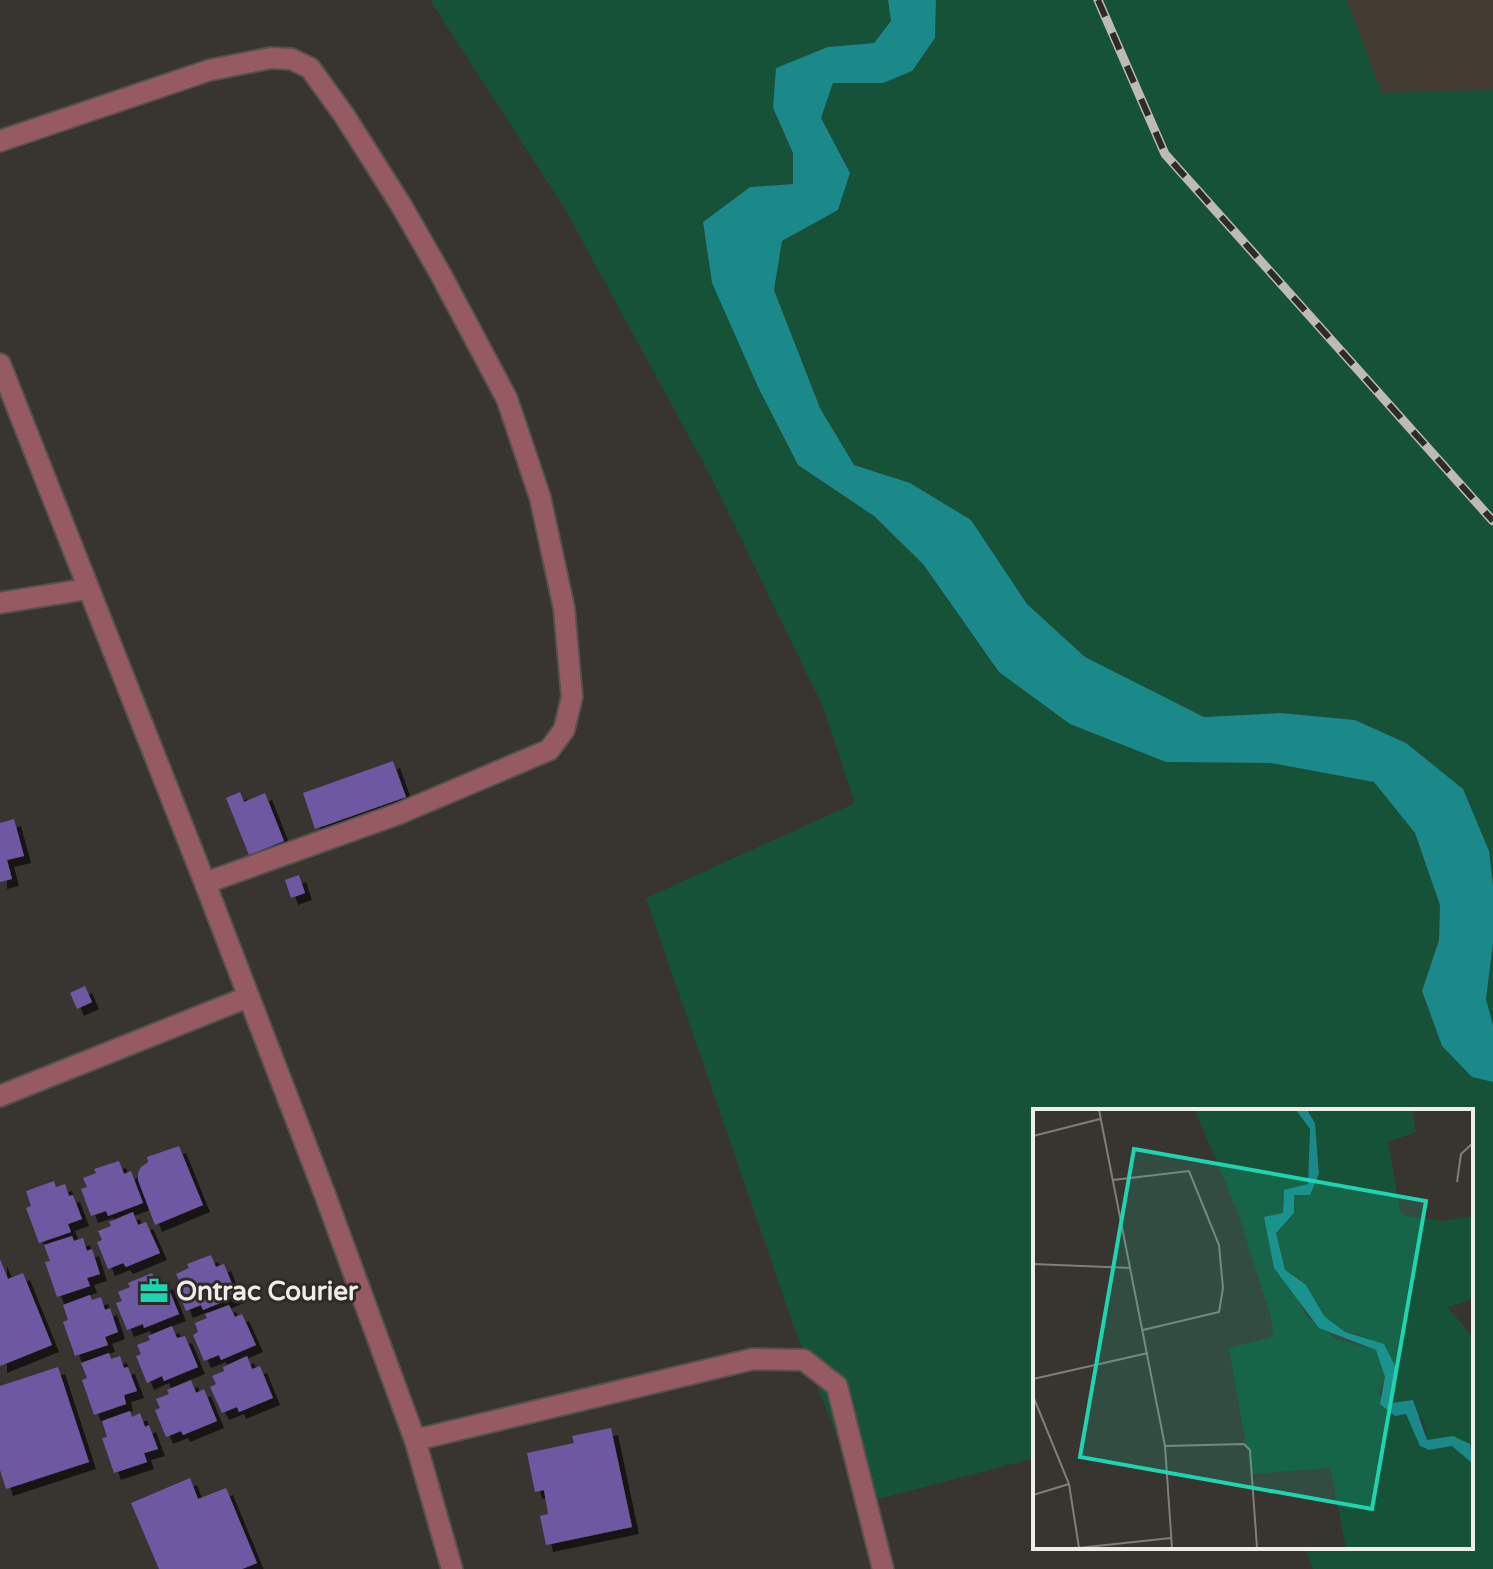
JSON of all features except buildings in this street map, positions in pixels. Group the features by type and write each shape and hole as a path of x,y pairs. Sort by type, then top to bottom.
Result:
{"street":[{"path":"0,141 210,70 271,58 291,59 310,68 344,115 440,273 507,399 540,497 564,608 572,697 564,730 549,750 398,814 205,883"},
{"path":"0,364 324,1192 415,1440 452,1569"},
{"path":"0,603 87,589"},
{"path":"0,1096 248,997"},
{"path":"415,1440 753,1359 804,1360 837,1386 883,1569"}],"shaded area":[{"path":"1347,0 1493,0 1493,90 1382,93"}],"green space":[{"path":"430,0 888,0 891,21 874,43 828,47 773,108 793,153 793,184 750,187 703,222 712,283 758,387 798,465 874,516 923,564 999,672 1166,762 1271,763 1374,781 1415,833 1441,905 1439,940 1422,992 1442,1046 1472,1077 1493,1082 1493,1569 1313,1569 1306,1549 1473,1549 1473,1109 1033,1109 1033,1459 863,1503 794,1327 646,898 855,803 824,709 711,477 565,209"},
{"path":"936,0 1347,0 1382,93 1493,90 1493,886 1489,851 1406,743 1355,720 1281,713 1204,717 1085,657 1027,604 971,520 910,483 854,465 820,408 774,290 782,241 838,210 850,173 821,118 833,83 883,83 935,38"},
{"path":"1493,943 1493,1025 1486,999"}],"water":[{"path":"888,0 936,0 935,38 912,71 883,83 833,83 821,118 850,173 838,210 782,241 774,290 820,408 854,465 910,483 971,520 1027,604 1085,657 1204,717 1281,713 1355,720 1406,743 1463,789 1489,851 1493,886 1493,943 1486,999 1493,1025 1493,1082 1472,1077 1442,1046 1422,991 1439,940 1440,905 1415,833 1374,782 1271,763 1166,762 1070,724 999,672 923,564 874,516 798,465 758,387 712,283 703,222 750,187 793,184 793,153 773,108 776,68 828,47 874,43 891,21"}],"railway":[{"path":"1098,0 1165,154 1493,521"}],"place":[{"name":"Ontrac Courier","path":"154,1291"}]}
